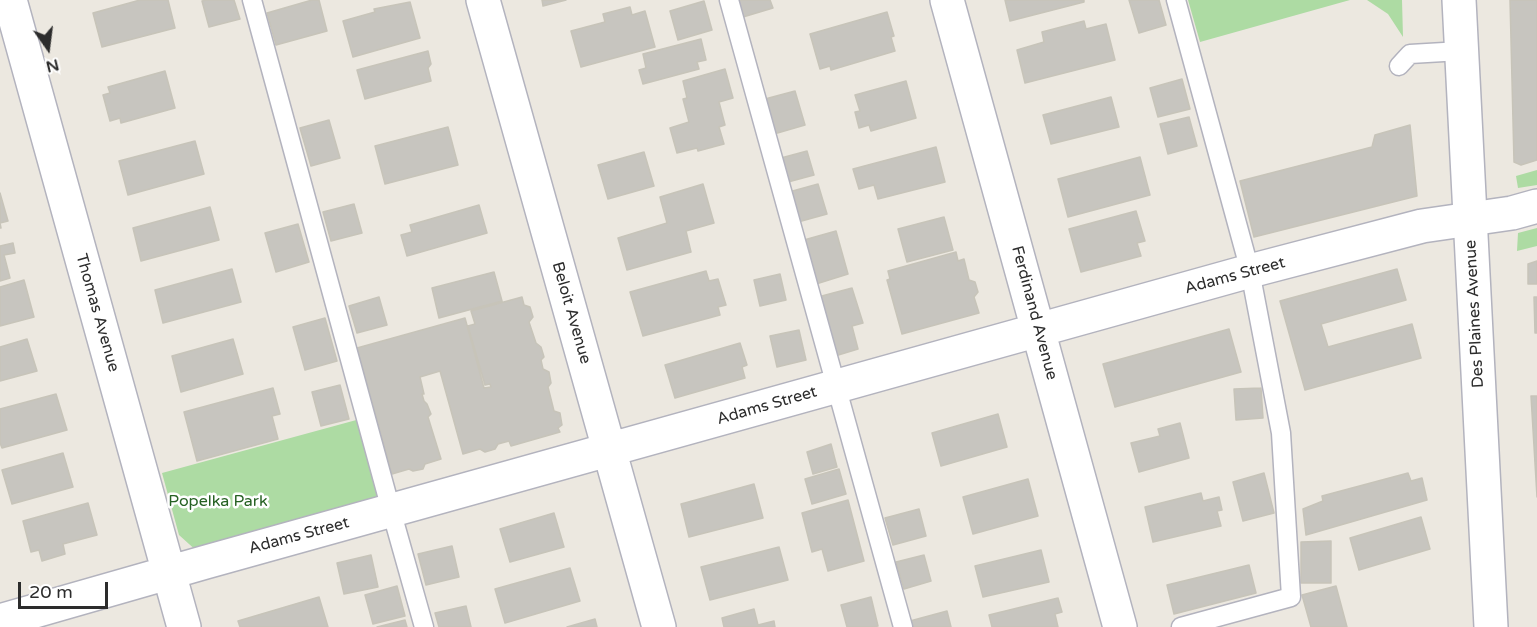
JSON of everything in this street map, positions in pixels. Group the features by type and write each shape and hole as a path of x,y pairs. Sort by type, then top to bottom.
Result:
{"street":[{"name":"Thomas Avenue","path":"10,0 184,627"},
{"name":"Beloit Avenue","path":"483,0 659,627"},
{"name":"Ferdinand Avenue","path":"947,0 1120,627"},
{"name":"Des Plaines Avenue","path":"1459,0 1491,627"},
{"name":"Adams Street","path":"0,621 1250,271 1422,226 1512,213 1537,206"}],"lane":[{"path":"252,0 424,627"},
{"path":"729,0 903,627"},
{"path":"1176,0 1250,271 1281,433 1291,597 1180,627"},
{"path":"1399,66 1410,54 1461,51"}],"green space":[{"path":"1188,0 1350,0 1200,42"},
{"path":"1367,0 1402,0 1403,37 1388,14"},
{"path":"1537,170 1537,185 1518,188 1516,176"},
{"path":"1537,228 1537,246 1517,251 1518,233"},
{"name":"Popelka Park","path":"360,419 381,502 199,553 179,535 162,473"}],"building":[{"path":"140,0 168,0 175,28 102,47 93,13"},
{"path":"234,0 240,19 209,27 202,1"},
{"path":"319,0 327,31 276,45 267,13"},
{"path":"542,0 566,0 543,6"},
{"path":"738,0 770,0 773,8 743,17"},
{"path":"1005,0 1084,0 1084,2 1010,21"},
{"path":"1129,0 1159,0 1166,25 1139,33"},
{"path":"1510,0 1537,0 1537,160 1521,165 1514,162"},
{"path":"704,1 712,30 678,40 670,11"},
{"path":"410,2 420,38 353,57 343,21 375,12 374,9"},
{"path":"630,7 632,15 645,11 655,47 581,67 571,31 605,22 603,14"},
{"path":"887,12 894,36 891,37 895,51 831,70 830,66 820,69 810,34"},
{"path":"1084,21 1086,29 1106,24 1115,60 1025,83 1017,50 1044,42 1042,32"},
{"path":"701,39 706,60 697,62 699,69 643,84 639,70 646,68 643,54"},
{"path":"428,51 431,81 365,99 357,70"},
{"path":"725,69 733,98 719,102 725,125 719,127 724,144 698,151 697,148 677,153 670,128 689,122 683,99 687,98 683,81"},
{"path":"165,71 175,108 121,123 120,118 110,121 103,95 110,93 108,87"},
{"path":"1182,79 1190,109 1158,117 1150,88"},
{"path":"906,81 916,118 871,131 869,125 859,128 855,112 860,111 855,95"},
{"path":"795,91 805,125 774,134 765,99"},
{"path":"1111,97 1119,127 1051,144 1043,115"},
{"path":"1189,117 1197,146 1168,154 1160,124"},
{"path":"329,120 340,158 311,166 300,128"},
{"path":"1410,125 1417,196 1254,237 1240,181 1372,147 1375,135"},
{"path":"448,127 458,165 385,184 375,146"},
{"path":"195,141 204,174 128,195 119,161"},
{"path":"936,147 945,182 878,199 874,185 859,189 853,169"},
{"path":"807,151 814,175 788,182 781,158"},
{"path":"644,152 654,186 608,199 598,165"},
{"path":"1140,157 1150,195 1068,217 1058,179"},
{"path":"703,184 714,223 686,231 691,252 627,270 618,238 667,223 660,197"},
{"path":"818,184 827,214 798,222 789,192"},
{"path":"0,193 8,221 0,223"},
{"path":"354,204 362,233 331,241 323,212"},
{"path":"479,205 487,233 407,256 401,235 412,232 410,225"},
{"path":"210,207 219,240 141,261 133,228"},
{"path":"1136,211 1145,241 1137,243 1141,256 1081,272 1069,229"},
{"path":"944,217 953,250 907,262 898,229"},
{"path":"298,224 309,262 276,272 265,233"},
{"path":"836,231 848,274 816,284 804,240"},
{"path":"13,243 15,253 4,255 10,278 0,281 0,246"},
{"path":"956,252 958,261 964,259 969,280 975,282 978,292 974,297 979,313 902,334 887,280 890,279 888,271"},
{"path":"1537,261 1537,284 1528,284 1528,264"},
{"path":"232,269 241,302 163,323 155,290"},
{"path":"1397,269 1406,300 1321,324 1328,347 1412,324 1421,358 1305,390 1280,301"},
{"path":"706,271 709,281 718,279 726,305 718,307 720,315 643,336 630,292"},
{"path":"494,272 502,301 439,318 432,288"},
{"path":"780,274 786,300 760,306 754,280"},
{"path":"24,280 34,317 0,326 0,287"},
{"path":"852,288 863,323 852,326 858,349 835,356 818,297"},
{"path":"379,297 387,325 357,333 349,306"},
{"path":"522,297 524,305 530,307 533,317 529,322 536,343 541,347 544,357 541,360 543,369 549,372 551,383 548,387 554,411 560,413 562,425 558,428 560,432 511,446 509,441 498,444 495,449 485,452 480,449 463,454 440,371 420,377 424,394 422,394 431,414 428,417 441,459 425,464 423,469 413,471 409,469 392,474 357,348 465,318 484,388 491,387 490,384 485,385 468,326 475,324 471,311"},
{"path":"1534,297 1537,297 1537,333 1535,333"},
{"path":"325,318 337,361 305,370 293,327"},
{"path":"1229,329 1241,372 1115,407 1103,364"},
{"path":"799,330 806,360 777,367 770,336"},
{"path":"27,339 37,371 0,381 0,347"},
{"path":"233,339 243,374 181,392 172,356"},
{"path":"740,343 747,365 742,367 745,378 675,398 665,365"},
{"path":"340,385 349,419 321,426 312,392"},
{"path":"273,388 280,414 272,416 278,439 197,461 184,412"},
{"path":"1261,388 1263,418 1236,420 1234,389"},
{"path":"56,394 67,430 2,448 0,409"},
{"path":"1531,396 1537,396 1537,497"},
{"path":"998,414 1007,447 941,466 932,433"},
{"path":"1180,423 1189,458 1139,472 1131,443 1160,436 1158,429"},
{"path":"831,444 837,467 813,474 807,452"},
{"path":"63,453 73,487 12,504 2,470"},
{"path":"839,469 846,494 812,504 805,479"},
{"path":"1264,473 1274,513 1243,521 1233,482"},
{"path":"1408,473 1411,481 1422,478 1427,500 1306,535 1303,509 1323,501 1322,496"},
{"path":"1028,479 1038,516 973,534 963,497"},
{"path":"754,484 763,518 689,537 681,504"},
{"path":"1201,493 1203,501 1219,497 1222,510 1217,511 1221,526 1153,542 1145,507"},
{"path":"848,500 864,561 828,571 822,549 812,552 802,513"},
{"path":"88,503 97,535 63,544 65,554 42,561 39,550 31,552 23,521"},
{"path":"919,509 926,536 893,545 885,518"},
{"path":"554,513 564,547 510,562 500,529"},
{"path":"1421,517 1430,549 1359,570 1350,538"},
{"path":"1331,541 1331,583 1301,583 1301,542"},
{"path":"452,546 459,577 426,585 418,554"},
{"path":"779,547 788,580 710,600 701,567"},
{"path":"1041,550 1049,582 983,597 975,566"},
{"path":"371,555 378,587 344,594 337,563"},
{"path":"924,555 931,581 904,589 896,562"},
{"path":"1249,565 1256,593 1174,614 1167,585"},
{"path":"570,568 580,601 505,623 495,589"},
{"path":"397,586 405,616 373,624 365,595"},
{"path":"1336,586 1347,627 1311,627 1302,595"},
{"path":"319,597 328,627 240,627 238,621"},
{"path":"871,597 878,626 847,627 841,605"},
{"path":"1058,598 1062,612 1055,614 1058,627 992,627 989,615"},
{"path":"466,606 471,627 439,627 435,613"},
{"path":"754,609 758,625 774,621 775,627 724,627 722,618"},
{"path":"947,611 951,627 912,627 910,621"},
{"path":"595,619 597,627 567,627"},
{"path":"405,620 407,627 377,627"}]}
